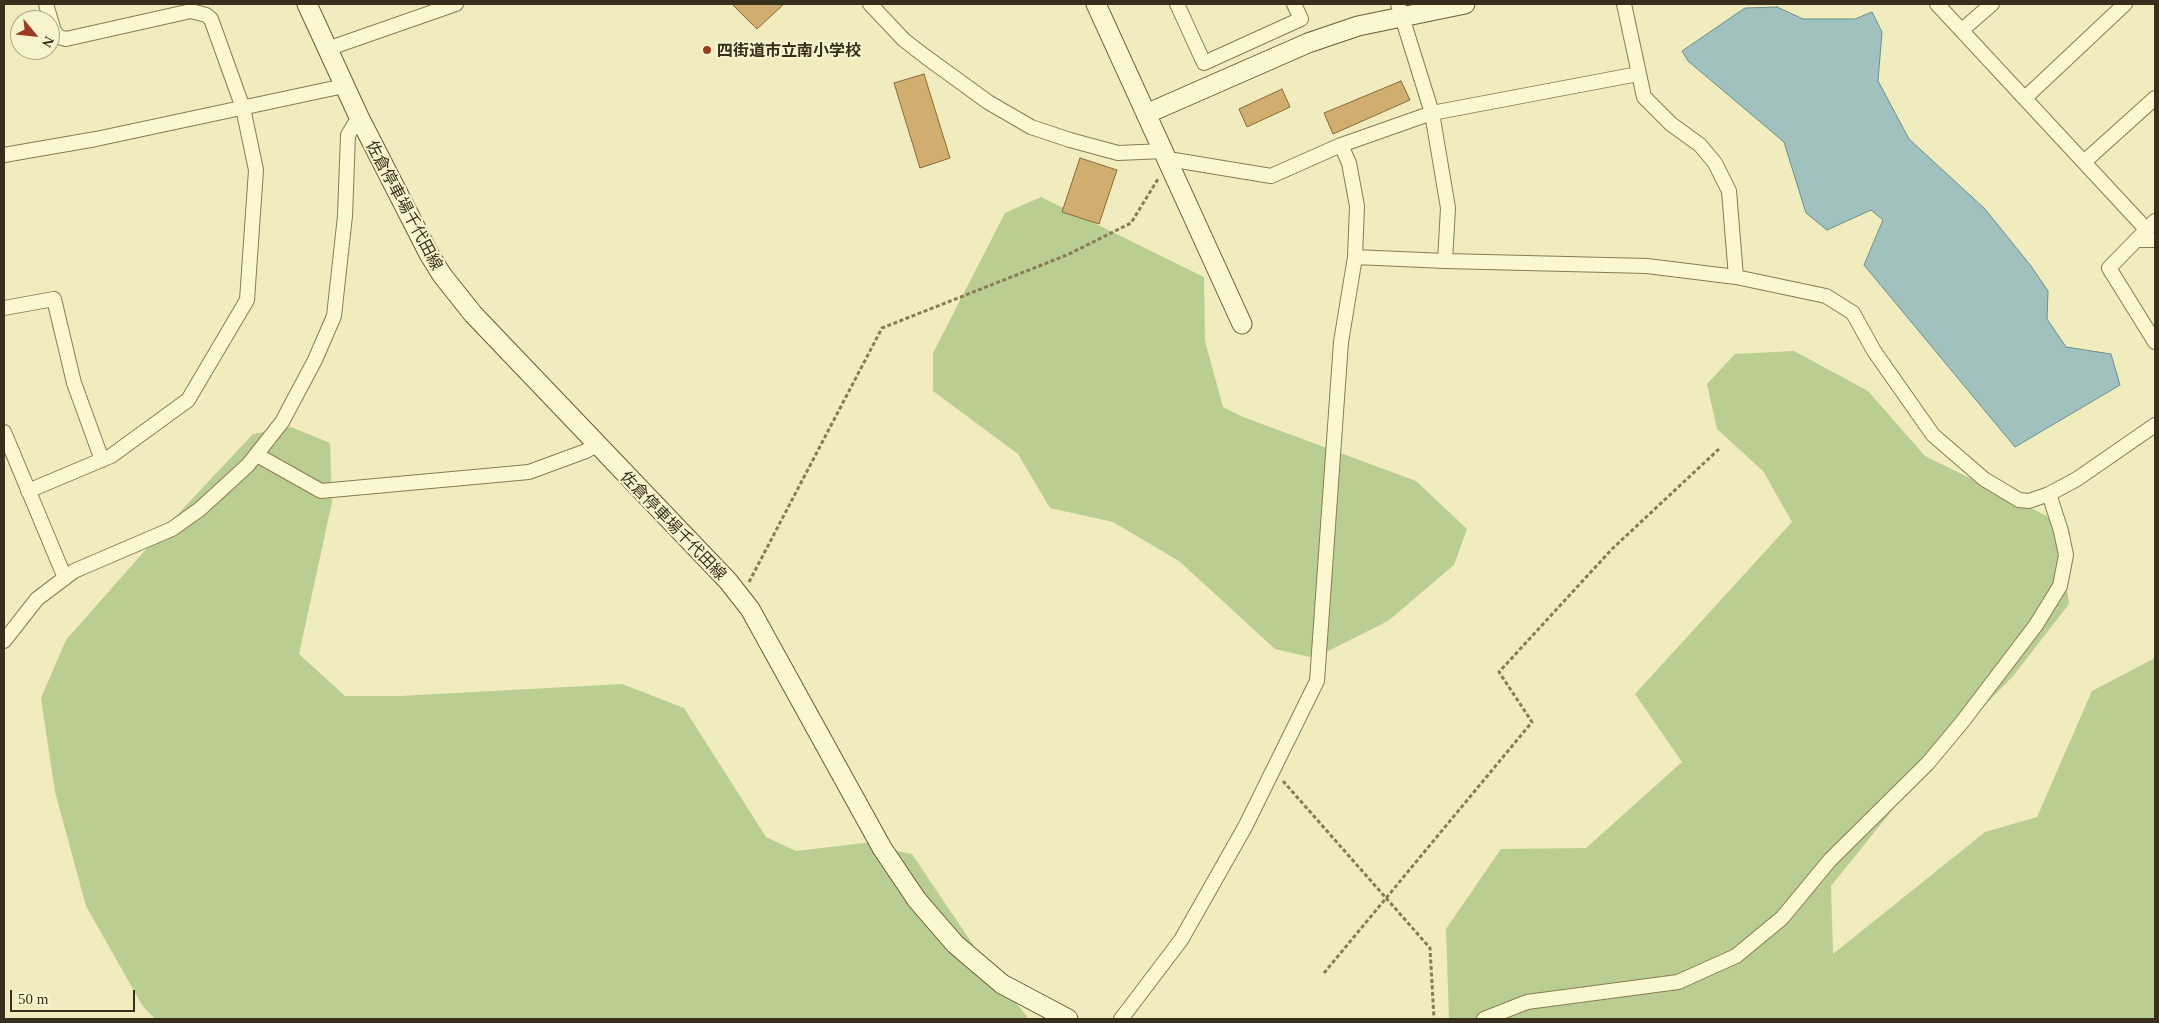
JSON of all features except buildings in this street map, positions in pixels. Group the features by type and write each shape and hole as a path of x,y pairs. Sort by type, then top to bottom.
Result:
{"main road":[{"name":"佐倉停車場千代田線","path":"307,4 359,117 429,254 442,274 473,314 728,581 741,598 758,624 882,848 917,900 955,944 1002,984 1068,1019"},
{"path":"1096,4 1242,324"},
{"path":"1146,114 1308,43 1400,10 1465,4"}],"street":[{"path":"28,491 102,460 157,424 188,400 247,300 256,170 243,108 211,19 199,11 191,10 66,39 59,37 54,31 46,4"},
{"path":"327,49 422,9 456,4"},
{"path":"1177,4 1204,64 1301,18 1294,4"},
{"path":"1624,4 1644,97 1671,124 1700,145 1715,163 1729,190 1736,278"},
{"path":"1937,4 2148,233 2109,268 2155,342"},
{"path":"1962,30 1992,4"},
{"path":"2025,98 2125,4"},
{"path":"878,6 904,40 988,102 1031,126 1070,140 1118,153 1166,155 1271,176 1341,145 1432,113 1638,74"},
{"path":"1400,10 1432,113 1448,208 1445,262"},
{"path":"4,155 96,138 344,86"},
{"path":"2084,162 2155,98"},
{"path":"4,641 37,599 74,571 172,529 224,489 257,455 293,406 334,316 345,216 348,135 359,117"},
{"path":"1121,1019 1181,940 1245,827 1316,681 1341,342 1355,256 1357,206 1349,163 1341,145"},
{"path":"1355,256 1445,262 1647,266 1736,278 1826,296 1853,312 1874,351 1933,435 1984,479 2010,496 2028,501 2049,494 2078,479 2155,426"},
{"path":"4,308 54,299 74,383 102,460"},
{"path":"4,432 65,578"},
{"path":"257,455 321,491 528,472 586,451 597,444"},
{"path":"1484,1019 1527,1002 1678,982 1736,956 1782,918 1830,860 1928,763 2040,618 2060,586 2066,555 2049,494"}],"path":[{"path":"741,598 882,328 1067,255 1131,223 1150,194 1166,155"},
{"path":"1324,973 1532,722 1499,672 1612,549 1720,449"},
{"path":"1273,769 1430,948 1434,1019"}],"green space":[{"path":"1041,197 1204,277 1205,341 1223,407 1243,417 1416,481 1467,529 1454,565 1388,621 1314,658 1275,649 1179,561 1113,522 1050,508 1018,454 933,391 933,353 1005,213"},
{"path":"1794,351 1868,391 1925,456 2059,522 2069,604 2014,675 1936,756 1831,886 1833,954 1985,832 2037,817 2092,691 2155,658 2155,1019 1449,1019 1446,929 1501,849 1586,848 1682,762 1635,694 1792,522 1763,471 1717,429 1707,384 1735,354"},
{"path":"291,427 330,443 332,502 299,654 345,696 400,696 622,684 684,708 766,837 796,851 873,842 882,848 912,854 990,970 1029,1019 155,1019 142,1005 86,906 55,792 41,698 66,640 163,530 253,434"}],"water":[{"path":"1777,7 1803,19 1855,19 1872,12 1882,32 1878,81 1909,139 1985,209 2031,266 2048,291 2047,319 2066,347 2111,354 2120,385 2015,447 1864,265 1883,220 1871,210 1827,230 1806,213 1784,142 1688,61 1682,51 1745,8"}],"place":[{"name":"四街道市立南小学校","path":"707,50"}]}
